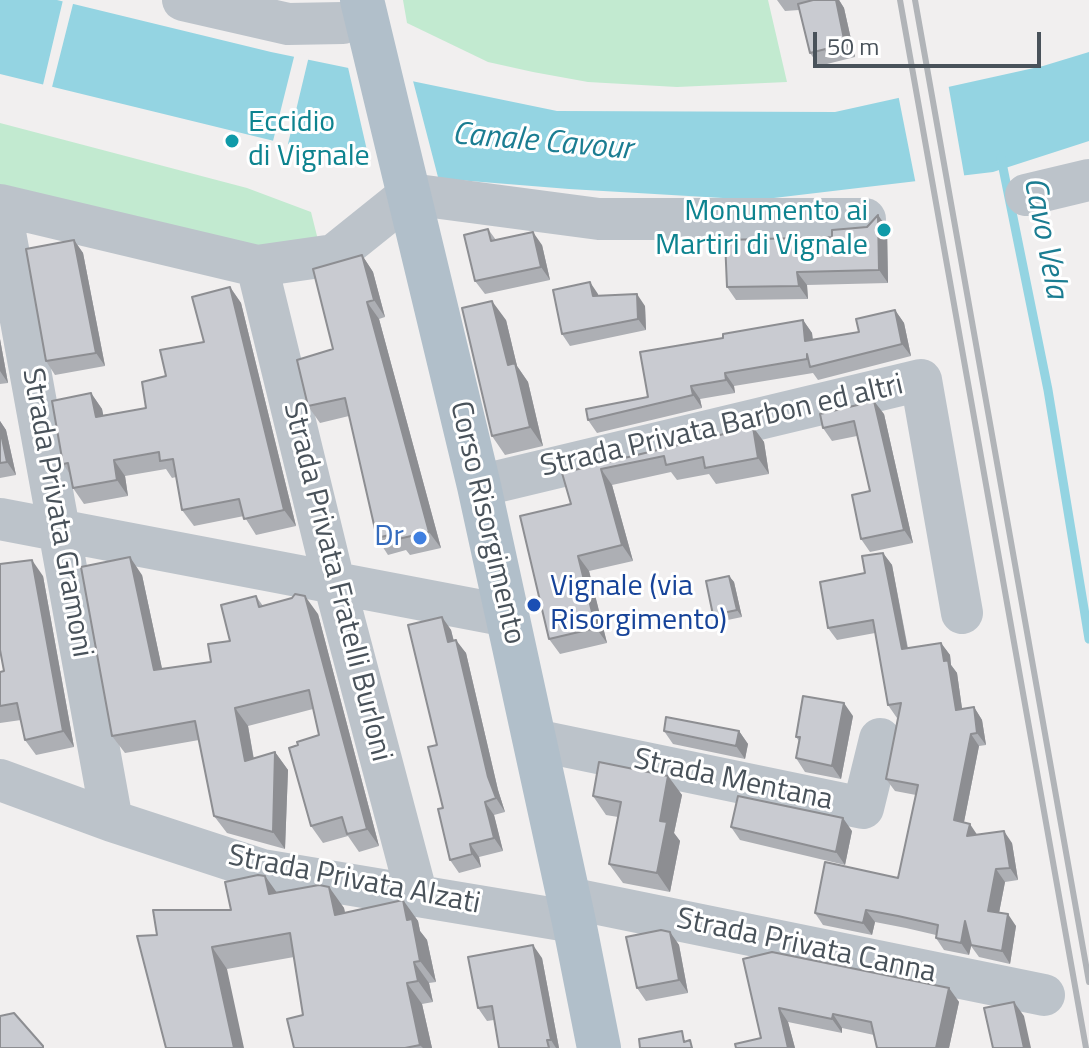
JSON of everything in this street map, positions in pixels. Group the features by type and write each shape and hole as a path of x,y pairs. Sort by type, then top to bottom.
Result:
{"main road":[{"name":"Corso Risorgimento","path":"360,24 408,187 479,486 572,910 599,1048"}],"street":[{"path":"183,0 288,24 360,24"},
{"path":"1026,195 1089,180"},
{"path":"0,205 257,266 334,255 408,187 599,219 865,219"},
{"name":"Strada Privata Gramoni","path":"0,205 112,821"},
{"name":"Strada Privata Fratelli Burloni","path":"257,266 334,582 417,896"},
{"name":"Strada Privata Barbon ed altri","path":"479,486 921,380 962,613"},
{"path":"0,519 508,616"},
{"name":"Strada Mentana","path":"535,740 863,808 880,739"},
{"name":"Strada Privata Alzati","path":"0,780 262,870 417,896 572,910"},
{"name":"Strada Privata Canna","path":"572,910 1044,995"}],"green space":[{"path":"403,0 768,0 787,82 677,87 588,82 533,72 488,62 407,23"},
{"path":"0,123 247,188 311,212 318,240 288,252 0,193"}],"water":[{"name":"Canale Cavour","path":"0,0 57,0 271,52 557,111 835,112 1043,66 1089,52 1089,141 993,172 757,200 445,179 356,161 0,74"}],"pier":[{"path":"63,0 74,0 51,91 42,89"},
{"path":"295,53 309,56 287,148 272,145"},
{"path":"347,63 412,77 439,181 371,168"},
{"path":"948,83 965,180 916,185 898,94"}],"building":[{"path":"813,0 836,0 845,44 810,53 798,4"},
{"path":"878,215 879,270 797,272 799,286 727,287 725,240 832,237 832,230 867,227"},
{"path":"488,229 491,241 533,232 541,267 475,281 464,235"},
{"path":"74,240 96,353 46,361 26,249"},
{"path":"362,255 374,300 367,302 429,532 398,539 397,533 377,538 345,398 308,406 297,360 333,349 313,269"},
{"path":"590,282 593,296 637,294 638,319 562,334 553,290"},
{"path":"230,287 284,510 244,519 239,499 182,510 173,459 160,461 159,452 114,460 117,480 73,488 68,463 63,464 52,401 91,393 96,417 146,408 142,382 166,376 160,350 204,342 192,297"},
{"path":"492,301 508,365 515,363 530,427 492,436 462,308"},
{"path":"895,310 902,344 810,367 807,354 807,359 725,373 726,380 691,386 693,395 588,420 586,409 648,397 640,352 803,320 805,341 859,332 856,319"},
{"path":"874,401 904,530 861,539 852,495 870,491 854,421 823,428 820,414"},
{"path":"753,427 758,458 705,468 703,457 666,465 664,456 601,469 622,545 578,556 596,628 549,639 520,516 571,504 562,473"},
{"path":"0,429 7,462 0,463"},
{"path":"883,553 902,649 941,643 944,661 948,660 956,710 974,707 977,733 971,734 954,820 970,824 967,836 1004,831 1010,868 996,869 988,911 1008,914 1002,951 971,945 965,921 961,943 936,938 938,925 898,916 866,910 863,923 815,913 825,862 898,878 918,785 886,779 901,703 888,705 873,620 828,628 820,582 865,573 862,556"},
{"path":"130,557 154,670 211,662 208,644 230,641 221,605 256,596 259,607 292,598 295,594 305,596 367,829 347,834 342,817 311,826 289,748 319,735 309,690 235,708 245,761 275,752 273,832 214,816 195,721 112,736 81,567"},
{"path":"32,560 63,731 25,740 17,703 0,706 0,672 4,671 0,650 0,564"},
{"path":"729,576 737,610 713,615 706,581"},
{"path":"442,617 448,642 456,640 488,777 496,798 485,802 494,838 470,844 472,854 450,860 438,809 443,808 428,747 437,745 408,625"},
{"path":"803,696 844,703 832,766 796,758"},
{"path":"666,717 739,731 736,746 664,731"},
{"path":"599,762 668,776 660,821 667,822 657,873 609,864 621,802 593,796"},
{"path":"738,796 843,818 836,852 731,827"},
{"path":"265,876 269,894 319,885 329,887 335,915 403,900 407,920 412,919 420,961 414,962 418,981 407,983 420,1045 405,1048 294,1048 287,1019 303,1015 290,933 212,947 234,1048 166,1048 137,936 157,935 153,910 231,910 225,882"},
{"path":"661,930 670,932 679,980 637,988 626,937"},
{"path":"533,945 551,1040 547,1040 549,1048 499,1048 492,1006 478,1008 468,957"},
{"path":"772,952 949,988 936,1048 877,1048 871,1022 833,1014 832,1019 779,1008 788,1048 736,1048 735,1044 761,1038 743,959"},
{"path":"1014,1002 1024,1048 993,1048 984,1008"},
{"path":"14,1013 43,1048 0,1048 0,1016"},
{"path":"682,1031 684,1042 690,1040 692,1048 640,1048 639,1039"}],"waterway":[{"name":"Cavo Vela","path":"1001,158 1048,390 1089,639"}],"railway":[{"path":"900,0 1086,1048"},
{"path":"915,0 1089,982"}],"place":[{"name":"Eccidio di Vignale","path":"232,141"},
{"name":"Monumento ai Martiri di Vignale","path":"884,230"},
{"name":"Dr","path":"420,538"},
{"name":"Vignale (via Risorgimento)","path":"534,605"}]}
